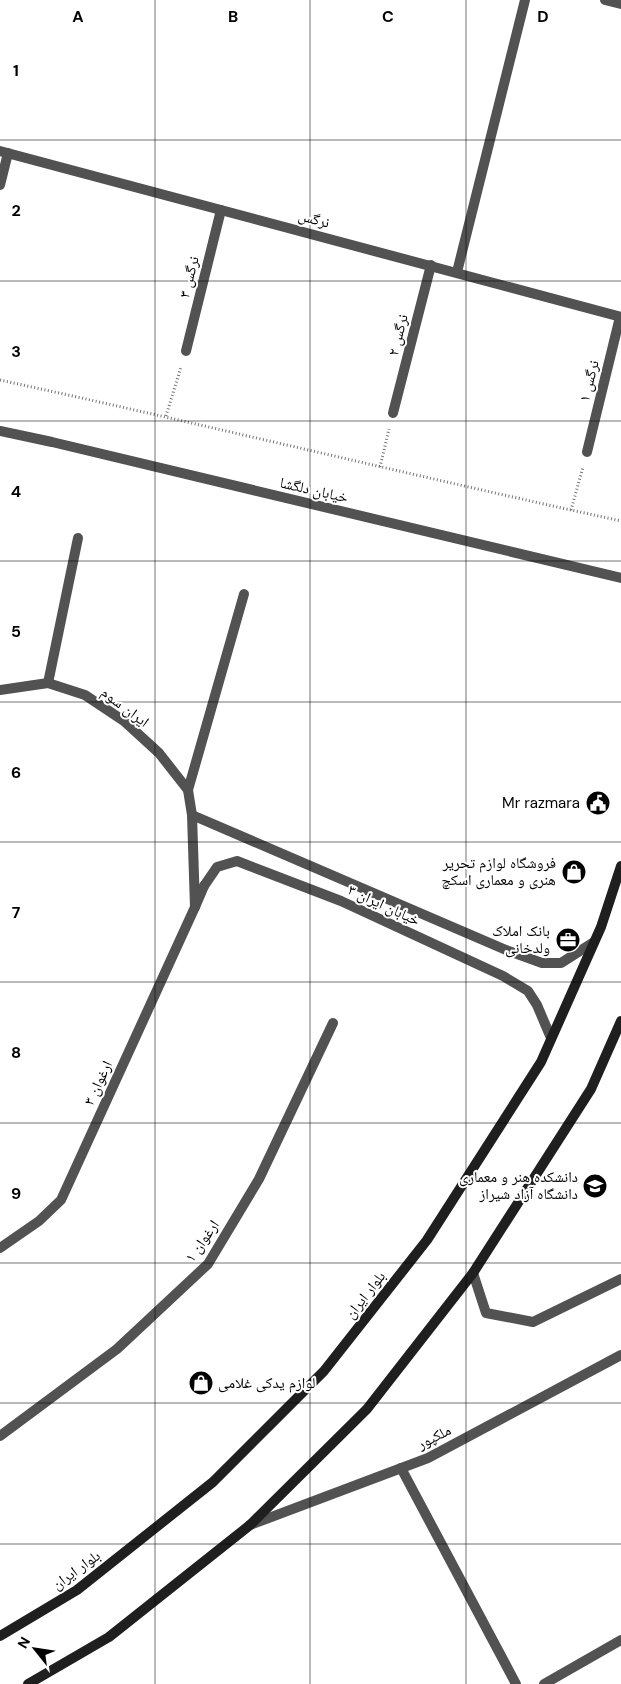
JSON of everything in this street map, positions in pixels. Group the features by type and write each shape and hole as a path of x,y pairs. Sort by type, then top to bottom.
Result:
{"main road":[{"name":"بلوار ایران","path":"0,1636 77,1590 213,1482 324,1371 427,1240 541,1062 601,927 621,866"},
{"path":"32,1683 109,1637 250,1525 367,1409 472,1273 590,1088 621,1021"}],"street":[{"path":"458,272 525,0"},
{"path":"605,0 621,4"},
{"path":"0,185 4,152"},
{"name":"نرگس","path":"4,152 621,317"},
{"name":"نرگس ۳","path":"186,351 221,210"},
{"name":"نرگس ۲","path":"393,413 431,265"},
{"name":"نرگس ۱","path":"587,452 621,317"},
{"name":"خیابان دلگشا","path":"0,432 52,442 621,578"},
{"path":"48,683 78,538"},
{"path":"188,790 244,594"},
{"name":"ایران سوم","path":"0,690 48,683 85,696 124,722 159,753 188,790 192,815 195,907"},
{"name":"خیابان ایران ۳","path":"192,815 542,964 561,963 594,942"},
{"name":"خیابان ایران ۳","path":"195,907 204,886 217,867 237,861 341,901 503,976 528,991 537,1005 551,1038"},
{"name":"ارغوان ۳","path":"0,1248 39,1220 61,1200 195,907"},
{"name":"ارغوان ۱","path":"0,1436 117,1349 208,1264 259,1179 333,1023"},
{"path":"472,1273 486,1313 533,1322 621,1279"},
{"name":"ملکپور","path":"250,1525 428,1458 621,1355"},
{"path":"401,1468 516,1684"},
{"path":"544,1684 621,1640"}],"path":[{"path":"166,416 186,351"},
{"path":"0,380 166,416 380,467 621,521"},
{"path":"380,467 393,413"},
{"path":"571,510 587,452"}],"place":[{"name":"Mr razmara","path":"598,803"},
{"name":"فروشگاه لوازم تحریر هنری و معماری اسکچ","path":"574,872"},
{"name":"بانک املاک ولدخانی","path":"568,940"},
{"name":"دانشکده هنر و معماری دانشگاه آزاد شیراز","path":"595,1186"},
{"name":"لوازم یدکی غلامی","path":"201,1383"}]}
